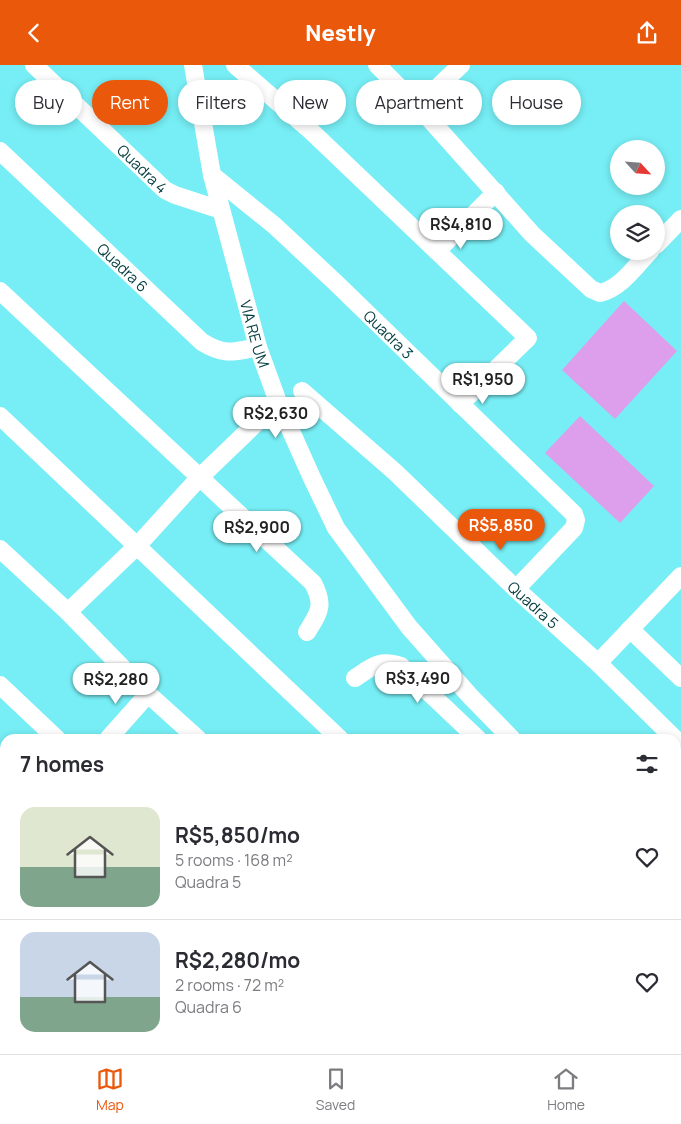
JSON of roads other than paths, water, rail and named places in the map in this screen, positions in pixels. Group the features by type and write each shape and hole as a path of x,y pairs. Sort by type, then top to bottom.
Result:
{"street":[{"name":"Quadra 4","path":"34,65 165,190 221,210"},
{"path":"235,65 311,131 528,338 460,404"},
{"path":"377,65 392,80"},
{"path":"445,80 461,65"},
{"name":"VIA RE UM","path":"189,68 212,175 258,347 278,402 336,527 409,627 470,696 507,734"},
{"path":"435,125 532,234 591,289 600,293 607,291 619,284 642,260"},
{"name":"Quadra 6","path":"0,151 202,342 219,352 258,347"},
{"name":"Quadra 3","path":"212,175 275,226 574,514 576,520 574,528 516,589"},
{"path":"437,251 496,192"},
{"path":"665,236 681,219"},
{"path":"0,291 313,583 320,597 320,606 307,632"},
{"name":"Quadra 5","path":"302,391 395,472 516,589 598,663 671,734"},
{"path":"68,612 138,545 199,478 278,402"},
{"path":"0,416 138,545 335,734"},
{"path":"0,549 68,612 148,693 193,734"},
{"path":"598,663 650,611 681,576"},
{"path":"630,629 681,678"},
{"path":"354,678 376,664 387,662 401,666 473,734"},
{"path":"0,685 52,734"},
{"path":"112,734 148,693"}]}
